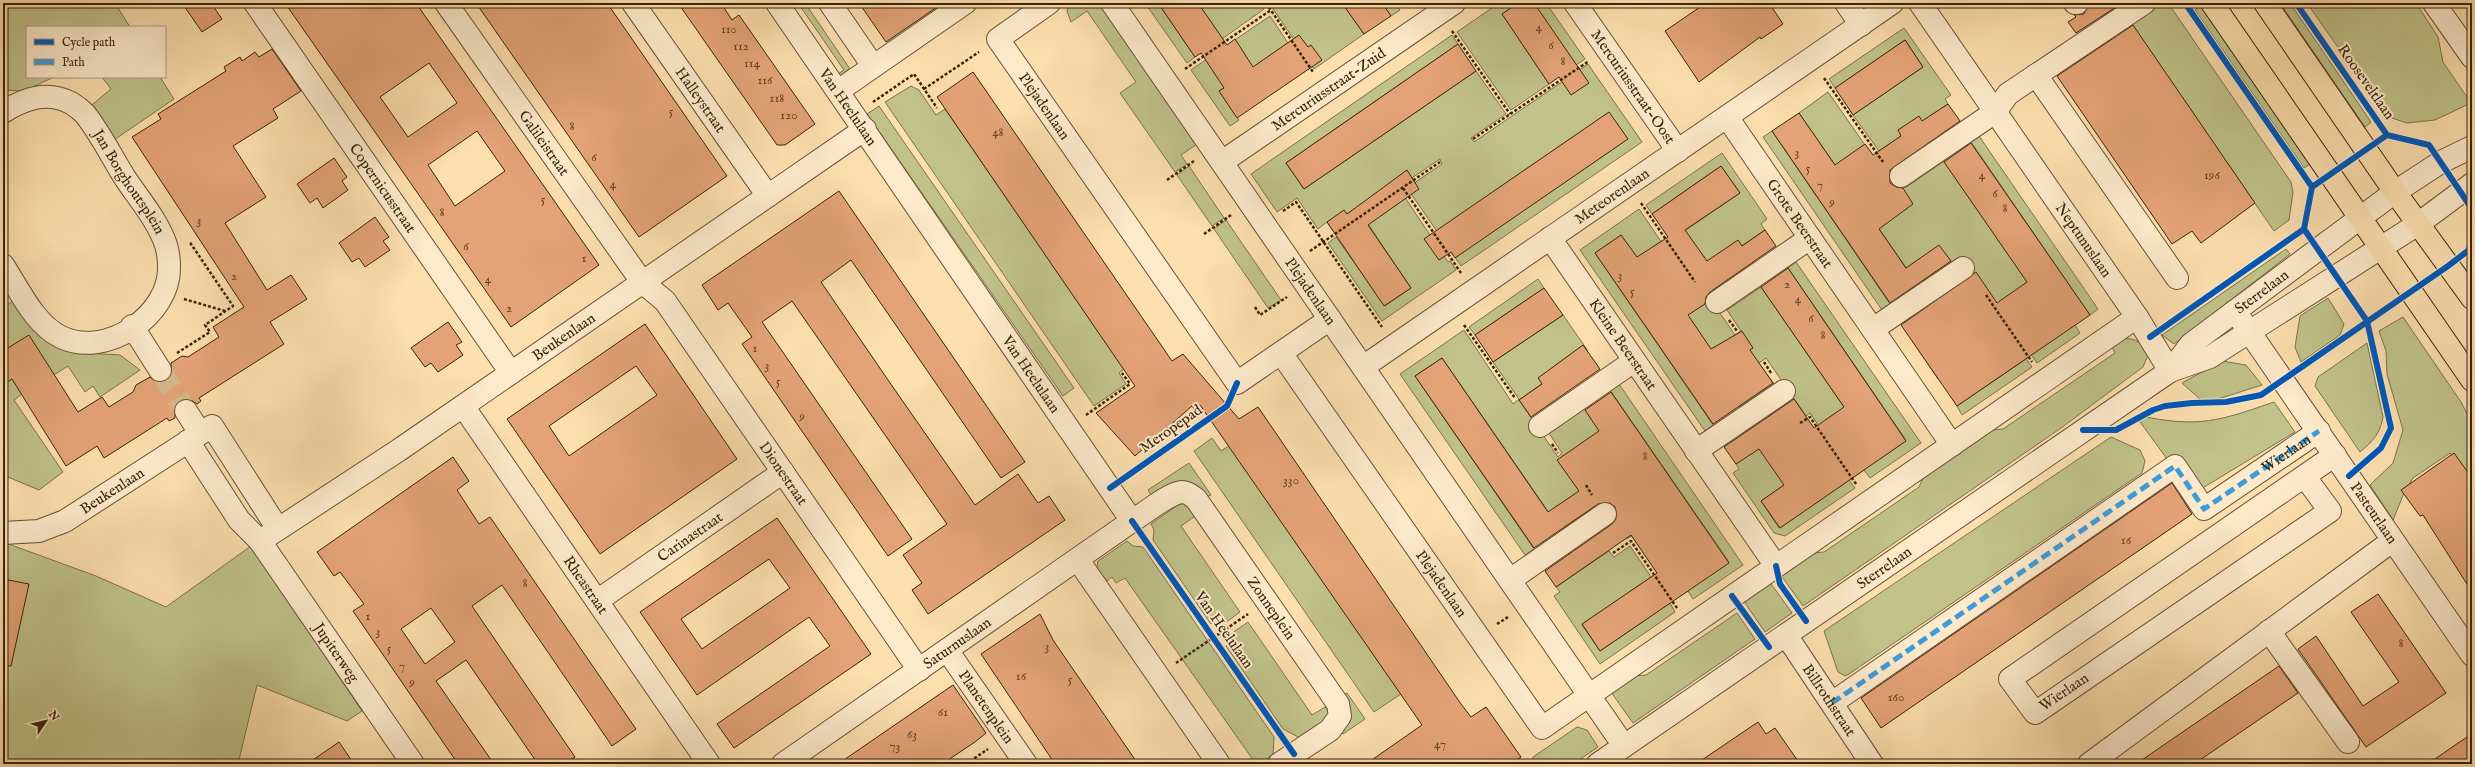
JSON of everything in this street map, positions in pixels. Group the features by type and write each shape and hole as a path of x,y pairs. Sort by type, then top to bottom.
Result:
{"main road":[{"path":"2212,3 2379,248 2472,380"},
{"path":"2265,3 2395,192 2472,298"}],"street":[{"name":"Copernicusstraat","path":"255,3 511,372"},
{"name":"Galileistraat","path":"446,3 642,282"},
{"name":"Halleystraat","path":"633,3 768,196"},
{"name":"Van Heelulaan","path":"777,3 1132,521"},
{"path":"830,3 873,66"},
{"path":"838,91 965,3"},
{"path":"998,39 1049,3"},
{"name":"Plejadenlaan","path":"1112,3 1624,746"},
{"name":"Mercuriusstraat-Oost","path":"1576,3 1678,151"},
{"path":"1846,3 1861,25 1892,3"},
{"name":"Neptunuslaan","path":"1920,3 2137,317 2170,371"},
{"path":"1901,176 1995,112 2008,94 2144,3"},
{"path":"2434,3 2472,57"},
{"name":"Mercuriusstraat-Zuid","path":"1217,155 1326,91 1439,9"},
{"name":"Meteorenlaan","path":"1363,367 1861,25"},
{"name":"Plejadenlaan","path":"998,39 1237,383 1281,353 1542,728 1589,696"},
{"path":"2036,75 2150,225 2177,278"},
{"name":"Jan Borghoutsplein","path":"3,112 24,100 46,96 58,98 79,109 88,120 157,228 168,254 169,279 164,293 154,309 132,326 115,337 97,343 79,342 61,337 41,323 3,265"},
{"name":"Grote Beerstraat","path":"1727,117 1952,444"},
{"name":"Beukenlaan","path":"260,541 399,450 768,196 860,122"},
{"name":"Sterrelaan","path":"2170,371 2191,344 2360,220 2395,192 2441,162 2472,147"},
{"name":"Sterrelaan","path":"1598,764 2170,371 2210,357 2418,224 2472,184"},
{"name":"Kleine Beerstraat","path":"1550,238 1776,566"},
{"path":"1717,302 1810,238"},
{"path":"1873,329 1963,268"},
{"name":"Dionestraat","path":"642,282 665,301 919,670"},
{"name":"Pasteurlaan","path":"2235,311 2472,655"},
{"path":"1589,696 2137,317"},
{"path":"1281,353 1330,319"},
{"path":"132,326 159,368"},
{"path":"1540,426 1634,361"},
{"path":"1696,451 1784,391"},
{"name":"Rheastraat","path":"462,406 709,764"},
{"path":"186,411 200,433 278,529"},
{"name":"Wierlaan","path":"1832,703 2175,466 2204,509 2319,431"},
{"name":"Beukenlaan","path":"3,533 40,531 65,521 200,433"},
{"name":"Jupiterweg","path":"200,433 239,520 260,541 413,764"},
{"name":"Wierlaan","path":"2305,477 2330,512 2035,713 2010,679 2335,455"},
{"name":"Carinastraat","path":"597,600 783,472"},
{"name":"Zonneplein","path":"1132,521 1172,495 1187,493 1196,499 1338,704 1340,716 1336,723 1291,761"},
{"path":"1510,580 1605,514"},
{"name":"Saturnuslaan","path":"782,764 810,756 919,670 1132,521"},
{"path":"2089,764 2392,540"},
{"path":"1078,560 1219,764"},
{"path":"2269,631 2348,742"},
{"name":"Billrothstraat","path":"1786,635 1872,764"},
{"name":"Planetenplein","path":"947,650 1026,764"}],"path":[{"path":"1266,3 1326,91"},
{"path":"1439,9 1510,114"},
{"path":"1166,81 1271,10"},
{"path":"924,89 998,39"},
{"path":"1473,139 1607,48"},
{"path":"1811,59 1891,173 1896,170 1901,176"},
{"path":"860,122 914,74 938,108"},
{"path":"1167,180 1217,155"},
{"path":"1323,242 1440,162"},
{"path":"1628,185 1695,282"},
{"path":"1403,188 1474,291"},
{"path":"1204,234 1250,202"},
{"path":"1265,224 1296,202 1395,345"},
{"path":"159,368 210,332 205,325 233,306 190,241 168,254"},
{"path":"1255,307 1260,315 1306,284"},
{"path":"164,293 226,311"},
{"path":"1986,295 2045,381"},
{"path":"1451,306 1515,398"},
{"path":"1068,428 1130,384 1122,373"},
{"path":"1800,424 1810,417 1868,502"},
{"path":"1613,553 1631,541 1690,626"},
{"path":"1158,676 1267,600"},
{"path":"1478,637 1526,604"}],"green space":[{"path":"3,3 115,3 129,26 26,26 26,78 52,78 24,91 3,90"},
{"path":"798,3 805,3 850,69 840,76 838,74 844,70"},
{"path":"1069,3 1100,3 1197,144 1181,155 1187,164 1175,172 1120,93 1136,82 1087,11 1071,22 1067,11"},
{"path":"1145,3 1158,3 1195,57 1187,63"},
{"path":"1198,3 1260,3 1264,9 1222,39"},
{"path":"1269,3 1342,3 1364,34 1314,69"},
{"path":"1382,3 1395,3 1400,10 1391,16"},
{"path":"1499,3 1518,3 1502,14 1549,84 1511,110 1457,32"},
{"path":"1533,3 1546,3 1585,59 1576,65"},
{"path":"2157,3 2168,3 2291,182 2293,192 2289,220 2274,231 2130,22"},
{"path":"2280,3 2290,3 2371,122 2365,127"},
{"path":"2307,3 2416,3 2438,37 2443,62 2471,103 2435,120 2407,123 2386,116"},
{"path":"2202,6 2310,164 2304,168 2195,10"},
{"path":"1270,16 1288,43 1219,91 1239,120 1230,126 1191,70"},
{"path":"1904,28 1951,95 1945,99 1948,104 1879,151 1853,115 1923,67 1905,40 1835,88 1829,79"},
{"path":"1452,35 1458,44 1286,163 1304,189 1476,71 1506,114 1471,138 1474,142 1588,64 1642,142 1461,266 1407,188 1442,164 1440,159 1333,231 1327,222 1318,229 1297,198 1277,212 1251,174"},
{"path":"103,78 161,78 174,99 111,142 87,109 111,89"},
{"path":"911,86 919,90 936,115 945,109 1124,369 1119,373 1126,384 1094,406 885,102"},
{"path":"1828,92 1888,178 1895,173 1905,188 1944,161 2062,333 2075,325 2080,333 2037,363 1987,292 2008,332 1938,379 1913,342 1982,295 1955,260 1918,285 1799,113"},
{"path":"879,106 1074,388 1063,396 867,114"},
{"path":"1772,131 1890,304 1882,310 1763,137"},
{"path":"1979,136 2098,309 2090,315 1971,142"},
{"path":"1722,153 1767,219 1761,224 1765,230 1695,277 1670,241 1740,193 1721,166 1652,214 1646,205"},
{"path":"1189,166 1224,218 1212,226 1177,175"},
{"path":"1402,193 1448,262 1450,261 1456,270 1382,321 1328,243 1336,237 1385,306 1411,288 1364,218"},
{"path":"1639,209 1696,293 1703,288 1735,335 1741,331 1727,310 1761,287 1880,459 1906,440 1788,268 1796,262 1921,443 1870,478 1864,470 1854,477 1810,413 1806,416 1766,358 1759,363 1774,384 1740,407 1621,235 1595,253 1713,425 1705,431 1580,250"},
{"path":"1226,220 1281,300 1268,308 1214,229"},
{"path":"2286,249 2290,254 2174,344 2162,335"},
{"path":"1538,279 1544,288 1475,335 1469,327"},
{"path":"19,296 87,353 120,355 140,370 100,397 93,386 85,392 68,366 52,376 41,360 12,379 22,394 14,400 63,472 39,490 3,475 3,308"},
{"path":"2328,298 2344,324 2340,335 2301,362 2295,347 2300,316"},
{"path":"1563,315 1588,351 1519,400 1558,457 1562,453 1549,433 1584,408 1702,581 1729,562 1610,390 1619,384 1743,565 1693,599 1688,591 1675,599 1632,536 1626,539 1586,481 1581,484 1596,506 1561,530 1442,358 1415,376 1534,549 1525,555 1400,374 1464,330 1513,404 1519,399 1493,362"},
{"path":"2403,317 2461,402 2472,423 2472,484 2450,453 2413,478 2404,493 2393,520 2370,485 2393,463 2403,430 2387,374 2386,351 2379,331"},
{"path":"2123,339 2135,340 2144,348 2148,355 2143,367 2061,428 1803,606 1780,574 1812,553 1824,552 1919,487 1925,474 1991,430 2003,429 2115,353 2112,347"},
{"path":"2367,343 2383,417 2378,433 2360,452 2315,386 2318,377"},
{"path":"2026,359 2032,367 1962,415 1957,406"},
{"path":"2222,361 2246,365 2262,385 2218,399 2201,400 2182,383"},
{"path":"2274,402 2295,432 2201,489 2175,470 2138,419 2141,416 2179,422 2209,421 2238,414"},
{"path":"1797,422 1831,453 1761,501 1779,528 1849,480 1855,488 1785,536 1774,533 1733,473 1739,469 1736,464"},
{"path":"2111,437 2140,450 2145,461 2142,473 1849,674 1845,676 1838,672 1824,631"},
{"path":"1212,438 1221,451 1230,445 1401,694 1374,712 1194,451"},
{"path":"1189,463 1211,495 1206,497 1152,497 1148,490"},
{"path":"1185,503 1198,514 1181,526 1240,612 1221,626 1217,620 1211,624 1153,540 1154,530 1151,524 1178,505"},
{"path":"1127,541 1133,546 1143,547 1274,737 1273,754 1260,764 1256,764 1125,578 1116,583 1112,577 1107,581 1104,577 1100,580 1096,571 1098,561"},
{"path":"3,542 96,576 166,607 251,546 362,711 347,721 257,685 238,764 3,764"},
{"path":"1630,546 1651,577 1582,625 1600,651 1670,603 1675,612 1600,664 1554,596 1560,592 1556,587 1609,551 1614,557"},
{"path":"1769,581 1792,613 1765,632 1743,600"},
{"path":"1737,613 1755,639 1633,723 1611,692 1633,676 1646,675"},
{"path":"1248,622 1312,715 1325,707 1330,714 1323,722 1300,738 1283,729 1226,646 1232,642 1228,636"},
{"path":"1347,693 1365,719 1343,734 1341,731 1343,695"},
{"path":"1577,727 1587,730 1598,747 1573,764 1532,764 1533,757"}],"building":[{"path":"182,3 211,3 222,19 202,32"},
{"path":"285,3 416,3 599,265 511,327","holes":["429,63 457,103 408,137 380,97","477,131 505,171 455,206 428,165"]},
{"path":"476,3 607,3 727,176 639,237"},
{"path":"678,3 721,3 732,20 739,15 815,124 785,145 777,145"},
{"path":"859,3 943,3 886,42"},
{"path":"1158,3 1198,3 1227,45 1235,39 1253,67 1299,35 1308,47 1311,45 1322,60 1237,118 1219,91 1224,88 1201,53 1195,57"},
{"path":"1342,3 1382,3 1391,16 1364,34"},
{"path":"1518,3 1534,3 1589,83 1571,95 1559,77 1549,84 1502,14"},
{"path":"1706,3 1769,3 1783,24 1761,39 1760,37 1699,82 1665,31"},
{"path":"2089,3 2117,3 2119,5 2076,33 2068,22 2076,17 2074,15 2084,14"},
{"path":"2133,25 2255,203 2201,243 2192,231 2172,244 2057,76"},
{"path":"1905,40 1923,67 1853,115 1835,88"},
{"path":"1458,44 1476,71 1304,189 1286,163"},
{"path":"272,49 301,91 273,109 278,118 233,146 266,197 225,223 267,290 291,275 307,299 270,322 284,344 199,398 201,401 197,404 191,400 180,400 175,406 175,418 169,421 167,418 104,458 97,446 66,466 12,379 3,385 3,351 29,335 78,412 102,397 109,407 133,392 136,385 150,377 155,381 166,381 171,375 171,363 182,356 188,357 219,337 213,327 244,307 132,137 161,119 158,114 226,71 224,67 240,57 242,61 255,52 259,57"},
{"path":"973,72 1172,361 1183,354 1239,419 1258,407 1461,704 1471,717 1486,707 1521,757 1510,764 1366,764 1422,725 1200,405 1194,409 1192,406 1135,456 1096,413 1135,386 937,97"},
{"path":"1948,104 1960,121 1890,170 1890,183 1896,187 1903,188 1913,204 1879,229 1906,268 1939,245 1951,261 1890,303 1772,131 1799,113 1835,165 1865,144 1873,155 1901,136 1898,130 1919,116 1922,121"},
{"path":"1609,112 1628,139 1455,258 1451,252 1439,260 1424,239"},
{"path":"1971,143 2090,315 1957,406 1901,325 1976,272 1997,303 2027,282 1944,162"},
{"path":"334,158 347,177 342,181 348,190 323,208 317,198 310,203 297,184"},
{"path":"1721,166 1740,193 1685,230 1707,261 1738,240 1742,246 1765,230 1776,246 1710,292 1706,297 1705,304 1688,315 1711,349 1742,331 1753,348 1750,350 1773,383 1713,424 1595,253 1621,235 1637,257 1668,237 1652,214"},
{"path":"1407,170 1419,189 1368,225 1411,288 1384,306 1327,222 1344,210 1347,214"},
{"path":"839,191 1025,462 1001,478 851,260 821,282 888,380 975,505 1018,474 1038,503 1049,496 1065,520 928,614 912,590 922,583 903,555 947,524 792,301 762,322 912,539 888,556 742,344 752,337 728,303 718,310 702,285"},
{"path":"375,217 389,237 383,241 390,250 365,267 359,258 352,262 339,243"},
{"path":"1788,268 1906,441 1780,528 1761,501 1784,485 1759,449 1736,464 1724,447 1794,399 1814,428 1844,407 1761,287"},
{"path":"1544,288 1563,315 1493,362 1475,335"},
{"path":"448,322 462,342 456,345 463,355 438,372 431,363 425,367 411,348"},
{"path":"645,324 737,459 600,554 507,419","holes":["636,366 657,395 569,456 549,426"]},
{"path":"1583,345 1600,369 1531,417 1519,400 1542,384 1538,378"},
{"path":"1442,358 1548,512 1579,491 1557,460 1599,431 1585,410 1611,392 1729,563 1600,651 1582,624 1657,573 1631,535 1556,587 1545,571 1612,524 1616,519 1615,507 1610,503 1598,504 1534,548 1415,376"},
{"path":"2454,453 2472,478 2472,592 2423,515 2420,516 2401,490"},
{"path":"453,457 469,481 457,490 479,524 490,517 636,729 612,746 502,585 472,606 575,757 564,764 538,764 466,660 436,681 494,764 458,764 353,611 364,604 340,572 334,576 317,552","holes":["431,608 455,642 425,664 401,629"]},
{"path":"2172,483 2192,514 1881,728 1861,698"},
{"path":"777,518 871,654 734,748 717,724 830,646 809,617 697,695 640,612","holes":["769,559 790,588 702,649 681,619"]},
{"path":"3,579 29,584 11,666 3,665"},
{"path":"2378,594 2446,693 2366,747 2298,649 2316,636 2363,706 2399,682 2351,612"},
{"path":"1040,614 1053,640 1138,764 1055,764 981,654"},
{"path":"2279,666 2298,693 2194,764 2136,764"},
{"path":"953,685 986,733 975,742 942,764 838,764"},
{"path":"1758,722 1766,734 1775,728 1800,764 1696,764"},
{"path":"2472,734 2472,764 2428,764 2458,743"},
{"path":"339,742 354,764 307,764"}],"tunnel":[{"path":"160,370 186,411"}],"marked path":[{"path":"1832,703 2175,466 2204,509 2319,431"}],"cycle path":[{"path":"2185,3 2312,187"},
{"name":"Rooseveltlaan","path":"2296,3 2387,135 2429,145 2472,209"},
{"path":"2349,476 2381,448 2391,428 2367,321 2304,229 2312,187 2387,135"},
{"path":"2150,337 2304,229"},
{"path":"2083,430 2116,430 2153,410 2165,406 2192,403 2226,402 2261,395 2448,266 2469,250 2472,236"},
{"name":"Meropepad","path":"1110,488 1227,406 1237,383"},
{"path":"1132,521 1294,754"},
{"path":"1776,566 1780,584 1806,621"},
{"path":"1732,596 1769,647"}]}
